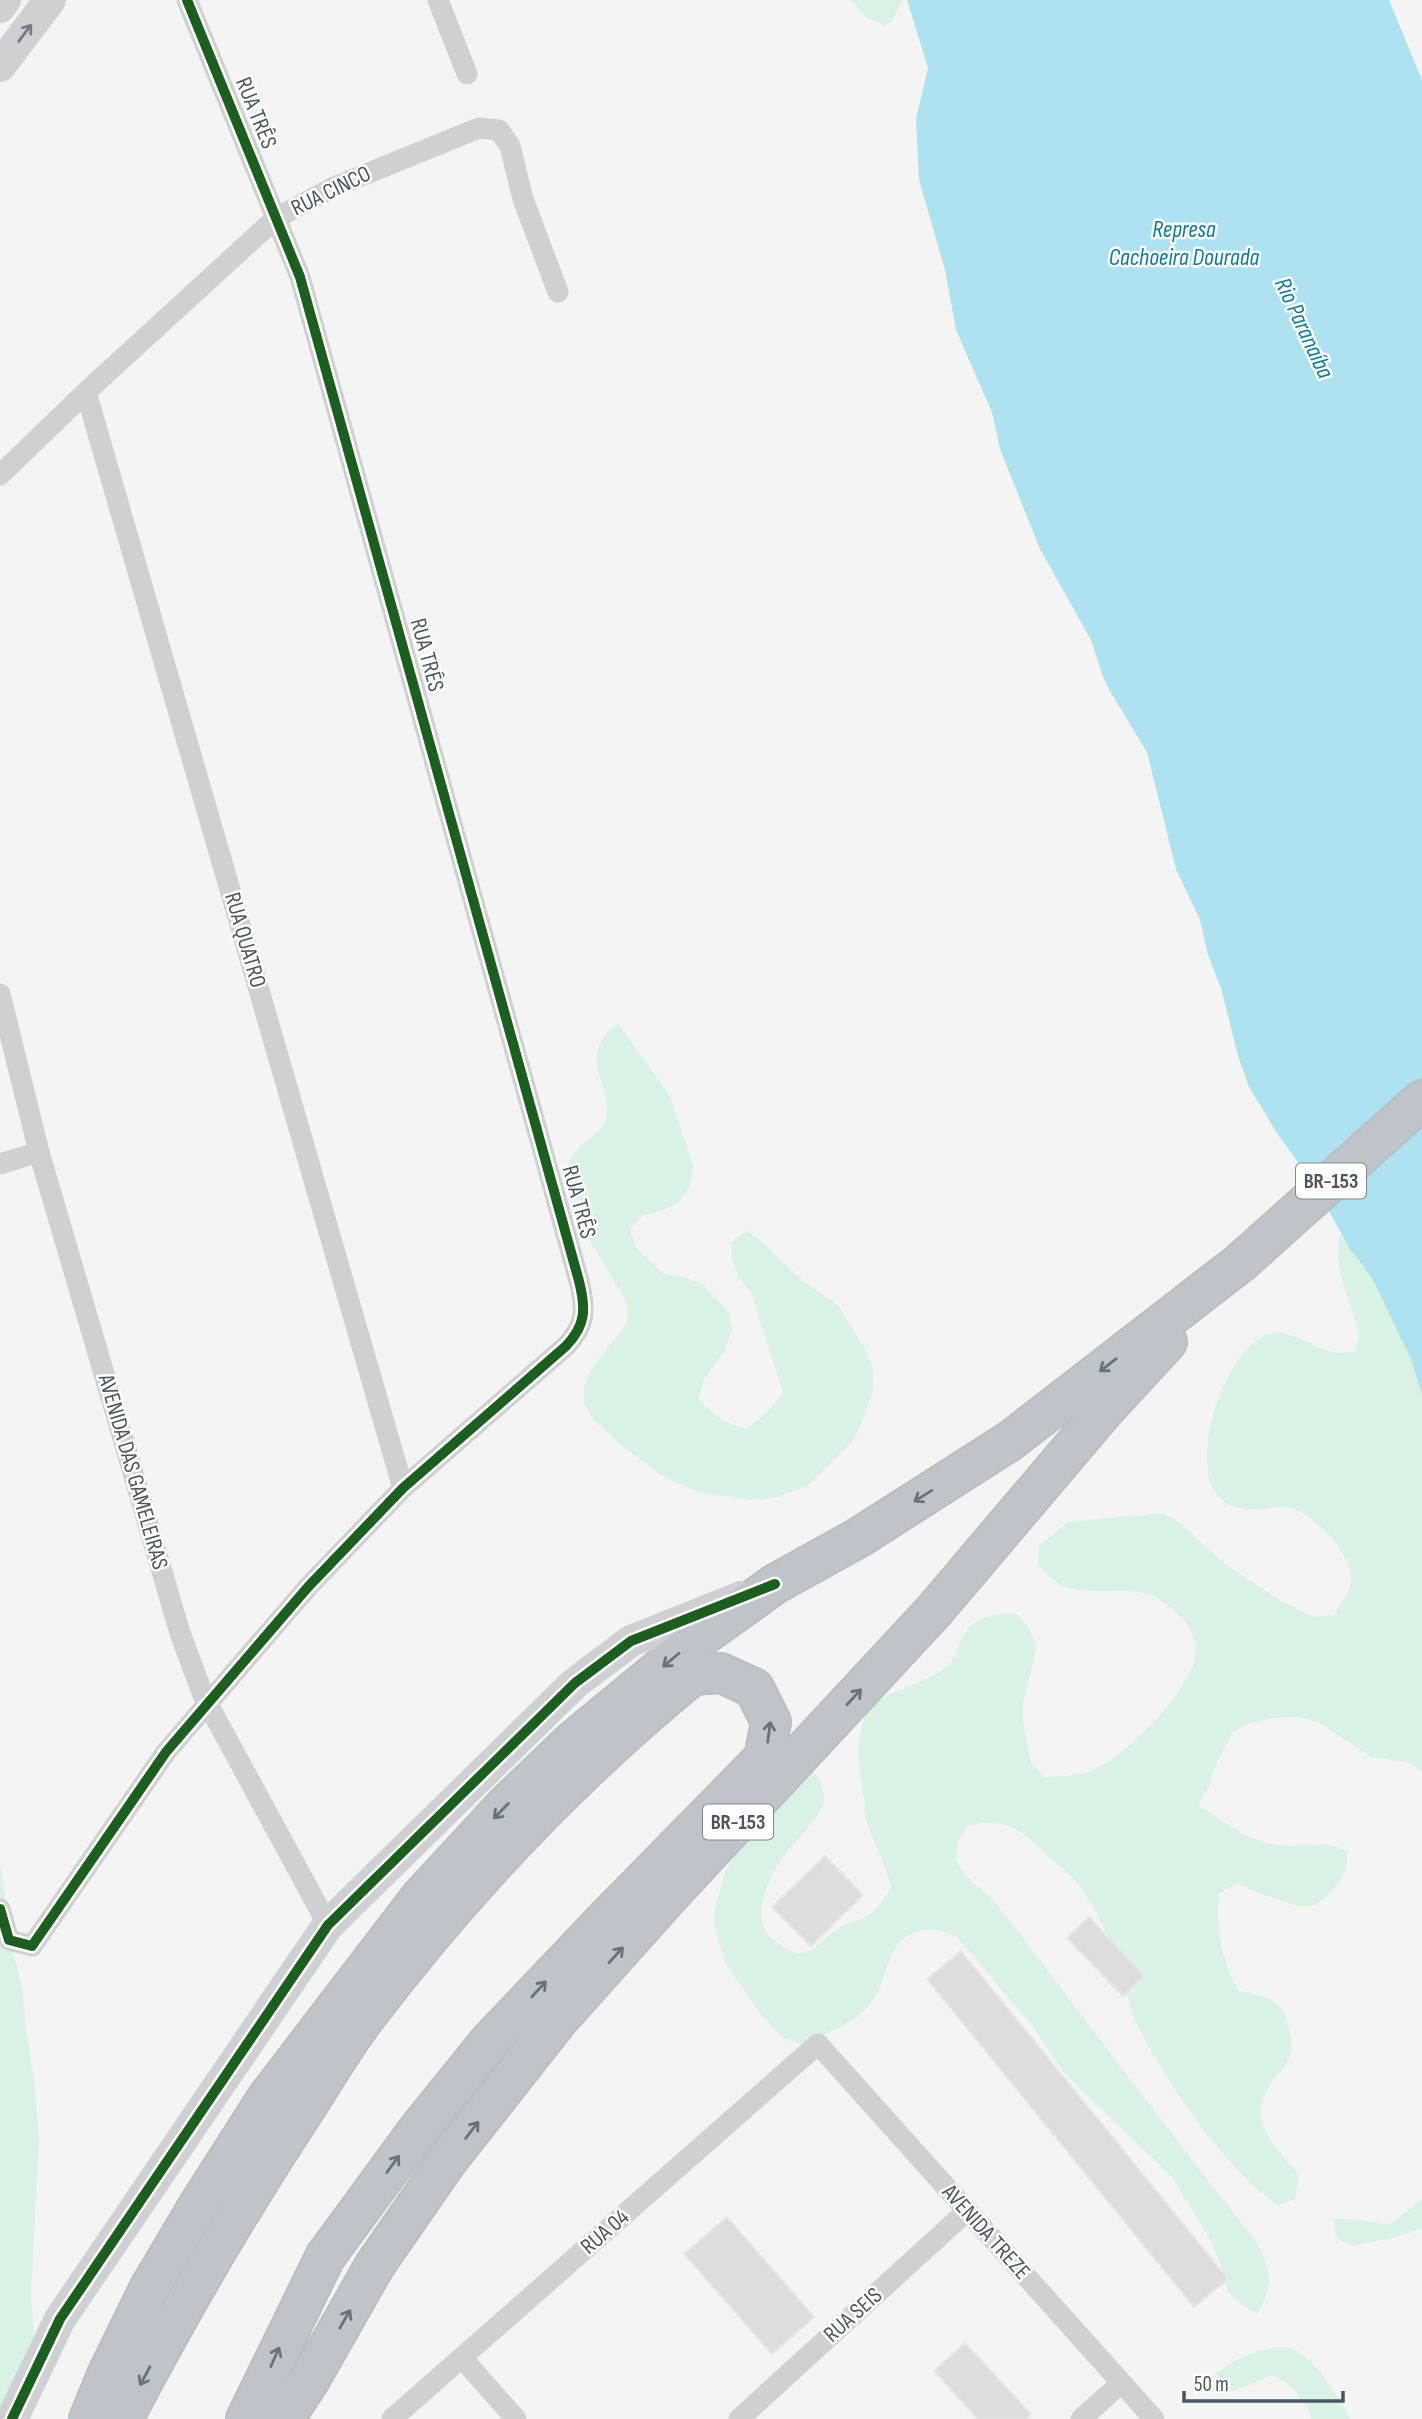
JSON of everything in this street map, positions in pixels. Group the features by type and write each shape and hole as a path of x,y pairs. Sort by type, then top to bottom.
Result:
{"highway":[{"name":"BR-153","path":"89,2419 149,2289 267,2098 420,1898 506,1805 573,1740 683,1650 775,1584 858,1538 1010,1441 1240,1263 1422,1100"},
{"name":"BR-153","path":"284,2419 383,2253 447,2161 558,2020 668,1897 933,1612 1106,1408 1240,1263"},
{"path":"122,2419 168,2333 263,2173 366,2016 467,1892 557,1797 693,1675 720,1673 754,1688 771,1722 764,1758 489,2042 418,2130 326,2257 246,2419"}],"street":[{"path":"0,6 5,0"},
{"path":"0,66 50,0"},
{"name":"RUA TRÊS","path":"187,0 300,277 583,1298 583,1319 578,1334 493,1412 403,1488"},
{"path":"438,0 467,74"},
{"name":"RUA CINCO","path":"0,475 86,392 276,218 334,187 479,128 499,130 510,146 523,199 558,292"},
{"name":"RUA QUATRO","path":"86,392 403,1488"},
{"name":"AVENIDA DAS GAMELEIRAS","path":"0,994 39,1152 180,1633 208,1704 328,1925"},
{"path":"0,1164 39,1152"},
{"path":"0,1909 9,1940 32,1946 166,1752 308,1587 403,1488"},
{"path":"12,2419 60,2319 328,1925 575,1683 631,1641 775,1584"},
{"name":"AVENIDA TREZE","path":"818,2044 1154,2419"},
{"name":"RUA 04","path":"392,2419 818,2044"},
{"name":"RUA SEIS","path":"739,2419 967,2211"},
{"path":"462,2358 516,2419"},
{"path":"1081,2419 1121,2383"}],"green space":[{"path":"851,0 904,0 891,22 883,25 867,18"},
{"path":"618,1023 669,1095 693,1165 690,1187 678,1203 642,1216 630,1230 636,1248 664,1274 701,1283 729,1312 732,1331 725,1350 704,1380 699,1399 719,1418 745,1429 766,1413 783,1392 751,1292 739,1278 732,1261 731,1242 746,1231 761,1241 803,1281 838,1305 865,1349 873,1370 873,1390 860,1427 851,1443 809,1485 774,1498 755,1500 701,1493 664,1477 621,1445 593,1419 584,1403 584,1386 591,1370 627,1323 628,1305 590,1241 567,1167 579,1148 603,1125 607,1112 597,1064 598,1051 604,1038"},
{"path":"1348,1225 1422,1352 1422,1772 1410,1763 1371,1757 1318,1722 1298,1717 1273,1718 1249,1724 1233,1732 1214,1768 1209,1787 1198,1805 1233,1828 1261,1841 1290,1846 1326,1845 1347,1851 1342,1878 1321,1901 1313,1905 1283,1902 1236,1883 1219,1894 1221,1943 1227,1967 1238,1990 1274,2002 1283,2013 1290,2030 1291,2055 1265,2094 1261,2116 1263,2126 1273,2144 1299,2175 1295,2199 1278,2206 1238,2170 1199,2124 1165,2074 1138,2027 1107,1934 1072,1877 1023,1834 996,1823 968,1826 958,1842 956,1861 967,1877 996,1903 1256,2241 1265,2260 1269,2278 1267,2295 1257,2314 1242,2305 1228,2291 1211,2241 1172,2177 1063,2072 1034,2028 957,1937 945,1932 923,1930 902,1940 895,1948 879,1989 868,2007 845,2024 802,2044 783,2038 758,2011 725,1962 714,1924 716,1904 726,1869 768,1803 808,1766 819,1781 824,1799 818,1814 784,1856 770,1880 761,1910 764,1928 785,1948 804,1952 820,1944 845,1924 866,1917 878,1907 891,1889 865,1816 858,1751 861,1728 877,1702 946,1667 964,1634 981,1619 1017,1614 1029,1628 1037,1647 1023,1702 1023,1722 1031,1763 1045,1777 1088,1772 1102,1765 1134,1741 1165,1709 1188,1677 1194,1662 1196,1647 1191,1631 1186,1622 1170,1607 1149,1595 1129,1591 1069,1588 1053,1579 1038,1565 1039,1546 1068,1522 1164,1513 1181,1524 1226,1565 1278,1599 1313,1617 1334,1615 1347,1595 1351,1582 1347,1561 1332,1539 1295,1509 1247,1509 1228,1504 1219,1497 1210,1481 1207,1459 1209,1433 1216,1406 1240,1357 1256,1341 1273,1333 1280,1333 1333,1352 1354,1352 1360,1336 1341,1278 1338,1258 1338,1240"},
{"path":"0,1862 14,1956 23,1991 39,2142 31,2293 34,2343 0,2419"},
{"path":"1422,2199 1422,2228 1393,2238 1352,2246 1336,2237 1334,2219 1391,2224"},
{"path":"1274,2347 1290,2348 1308,2360 1333,2389 1350,2419 1312,2419 1296,2392 1272,2375 1232,2392 1218,2389 1212,2378 1225,2367 1249,2354"}],"water":[{"name":"Represa Cachoeira Dourada","path":"907,0 1389,0 1422,80 1422,1395 1411,1359 1374,1282 1351,1251 1316,1188 1275,1130 1249,1087 1238,1056 1221,988 1208,955 1200,920 1176,869 1147,752 1111,693 1091,640 1040,549 1000,449 992,412 956,330 945,270 919,180 916,119 928,68"}],"building":[{"path":"825,1856 863,1895 811,1946 772,1907"},
{"path":"1089,1917 1144,1976 1123,1996 1067,1938"},
{"path":"961,1951 1228,2279 1194,2307 927,1979"},
{"path":"727,2217 814,2317 772,2354 684,2254"},
{"path":"965,2343 1031,2414 1026,2419 978,2419 934,2371"}],"cycle path":[{"path":"0,1909 9,1940 32,1946 166,1752 308,1587 403,1488 566,1346 581,1324 583,1316 579,1281 300,277 187,0"},
{"path":"12,2419 60,2319 328,1925 575,1683 631,1641 775,1584"}],"water label":[{"name":"Rio Paranaíba","path":"1304,328"}]}
